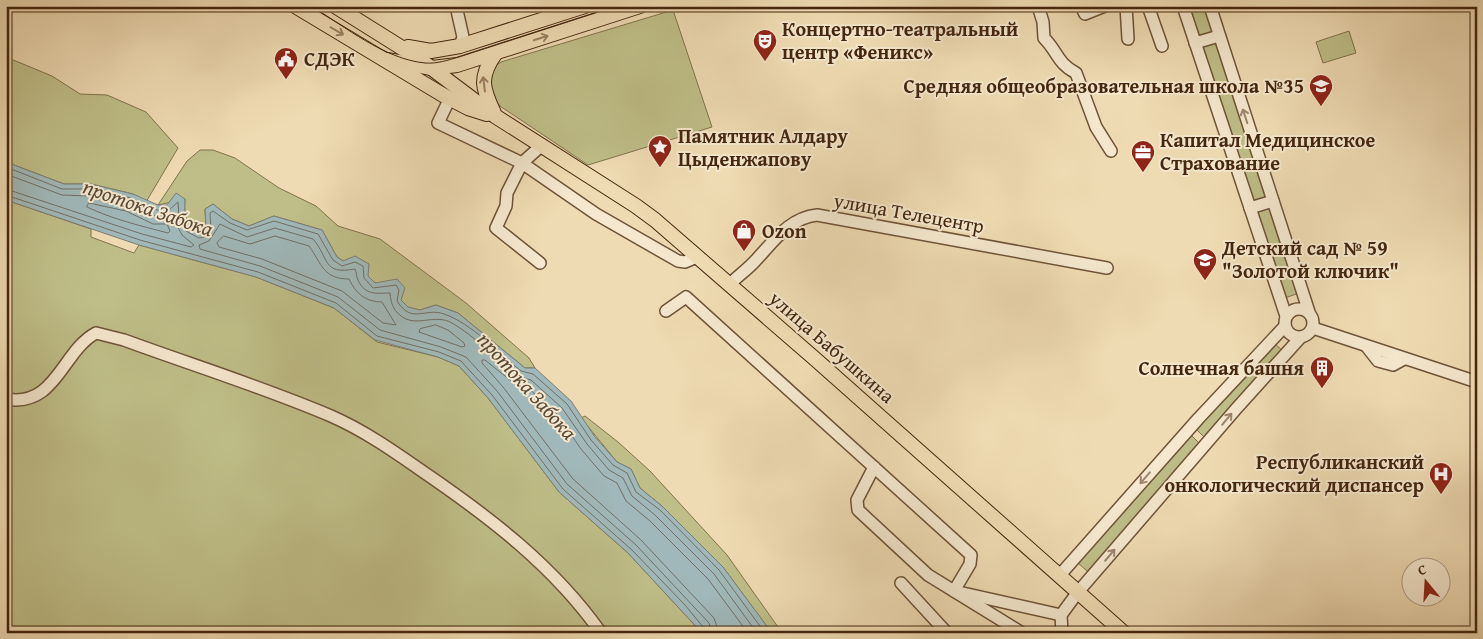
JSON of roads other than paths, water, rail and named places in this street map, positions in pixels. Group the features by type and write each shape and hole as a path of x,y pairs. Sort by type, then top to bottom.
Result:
{"main road":[{"name":"улица Бабушкина","path":"295,6 468,108 495,116"},
{"name":"улица Бабушкина","path":"335,6 432,68 495,116 636,206 730,284 1124,633"},
{"path":"397,44 426,51 462,46 585,6"},
{"path":"387,60 432,68 457,65 640,6"},
{"path":"450,98 462,46"},
{"path":"495,54 484,71 483,81 486,98 495,116"}],"street":[{"path":"456,6 463,37 462,46"},
{"path":"1038,6 1043,22 1044,38 1053,48 1063,66 1076,74 1096,128 1111,151"},
{"path":"1082,6 1085,14 1105,6"},
{"path":"1126,6 1128,38"},
{"path":"1148,6 1162,46"},
{"path":"1183,6 1286,321 1292,336 1300,338"},
{"path":"1062,633 1060,616 1078,592 1206,443 1300,338 1308,335 1313,328 1313,320 1272,200 1210,6"},
{"path":"1195,43 1219,36"},
{"path":"450,98 438,123 522,163 596,214 678,261 686,262 697,257"},
{"path":"540,263 496,228 506,206 506,194 522,163 542,145"},
{"path":"1250,208 1272,200"},
{"name":"улица Телецентр","path":"730,284 784,230 803,216 817,215 1107,268"},
{"path":"666,311 686,297 971,555 970,564 954,591"},
{"path":"1059,576 1297,309 1309,312"},
{"path":"1313,328 1367,348 1378,361 1393,365 1404,359 1477,382"},
{"path":"6,399 14,400 32,397 48,388 85,339 96,333 124,340 331,416 374,438 478,509 531,555 582,606 601,633"},
{"path":"1189,428 1206,443"},
{"path":"874,467 857,500 858,510 904,555 928,574 1022,633"},
{"path":"901,583 947,633"},
{"path":"954,591 1060,616"}],"water":[{"name":"протока Забока","path":"6,162 64,184 91,184 133,194 158,205 167,205 176,193 185,199 185,215 188,223 200,233 206,227 205,209 213,204 232,219 249,226 274,216 322,230 337,257 343,261 355,256 369,264 368,276 375,283 397,279 405,288 401,300 408,307 420,310 436,305 458,313 525,368 535,368 571,401 595,437 617,462 631,469 640,488 663,507 723,567 772,633 702,633 628,553 559,492 488,398 459,366 438,357 375,340 334,308 256,277 139,245 6,200"}],"tram line":[{"path":"311,6 380,49 410,60 425,63 442,62 459,57 617,6"}],"place":[{"name":"Концертно-театральный центр «Феникс»","path":"765,62"},
{"name":"СДЭК","path":"286,80"},
{"name":"Средняя общеобразовательная школа №35","path":"1321,107"},
{"name":"Памятник Алдару Цыденжапову","path":"660,168"},
{"name":"Капитал Медицинское Страхование","path":"1143,173"},
{"name":"Ozon","path":"744,252"},
{"name":"Детский сад № 59 \"Золотой ключик\"","path":"1205,281"},
{"name":"Солнечная башня","path":"1322,389"},
{"name":"Республиканский онкологический диспансер","path":"1441,495"}]}
